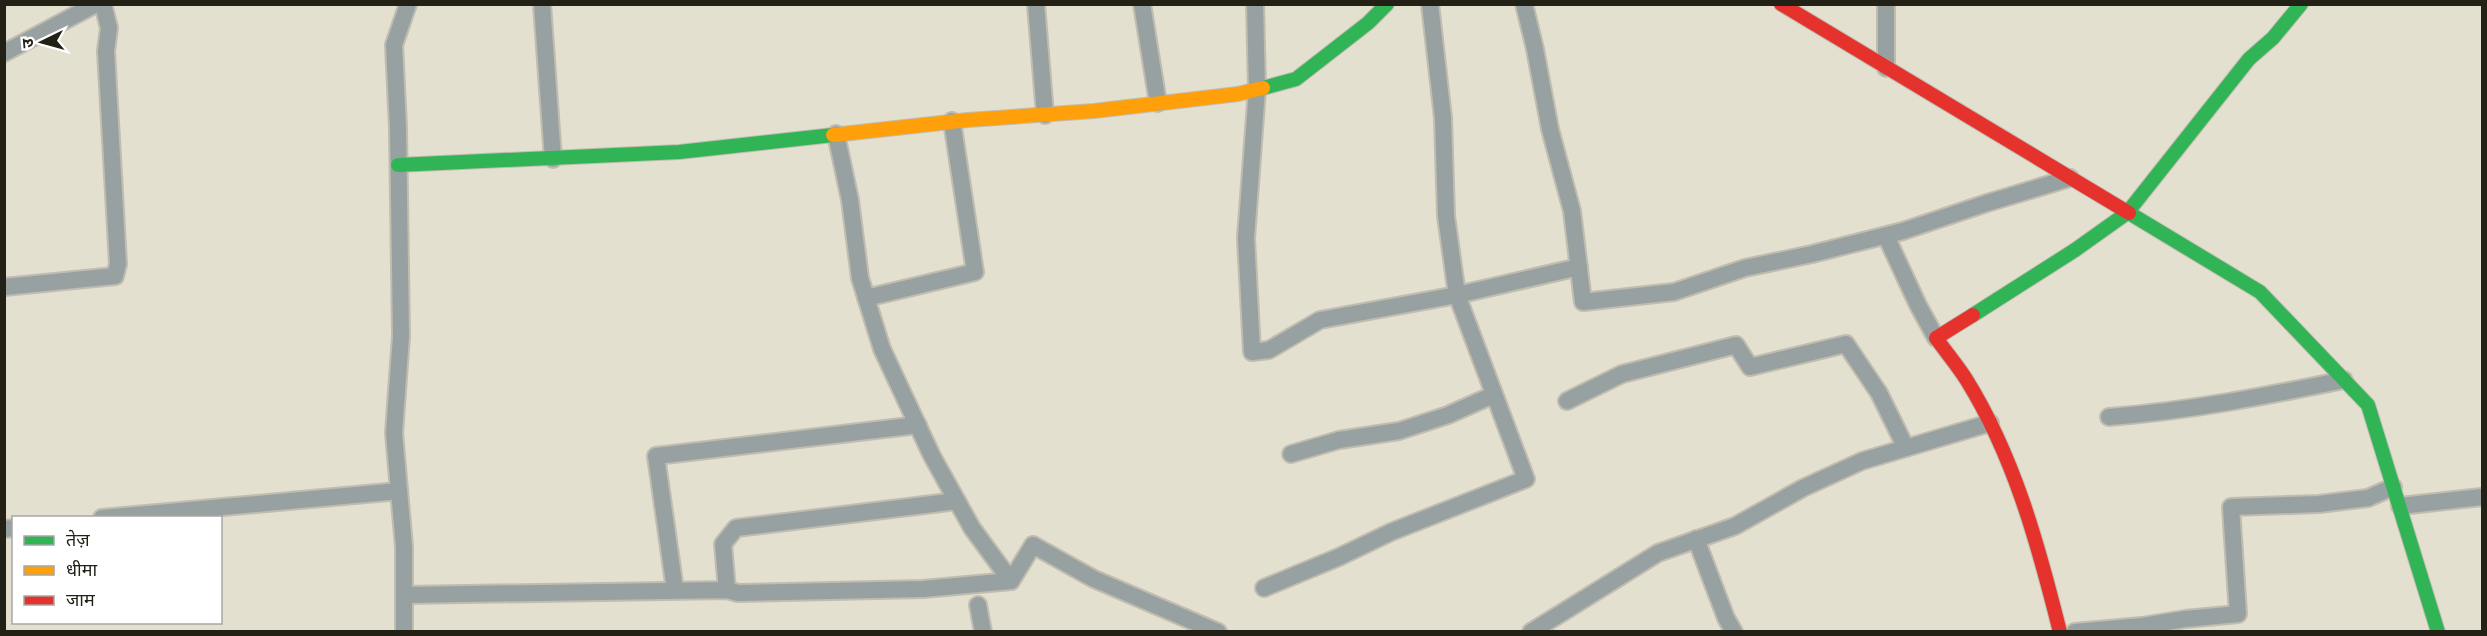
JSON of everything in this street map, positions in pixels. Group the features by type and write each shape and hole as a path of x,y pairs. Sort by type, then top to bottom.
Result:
{"street":[{"path":"4,53 96,4"},
{"path":"4,287 115,276 118,264 106,51 109,28 103,4"},
{"path":"404,632 404,547 394,433 401,336 394,45 408,4"},
{"path":"542,4 553,159"},
{"path":"1036,4 1045,115"},
{"path":"1142,4 1158,104"},
{"path":"1255,4 1257,89 1246,238 1252,352 1269,350 1320,320 1457,295 1579,267"},
{"path":"398,165 680,152 1238,94 1296,79 1368,23 1387,4"},
{"path":"1264,588 1419,520 1526,479 1457,295 1446,216 1443,118 1431,4"},
{"path":"1524,4 1550,129 1572,211 1583,302 1674,292 1745,268 1886,236 2070,178"},
{"path":"1781,4 2260,292 2368,405 2438,632"},
{"path":"1886,4 1886,68"},
{"path":"1936,338 2075,250 2127,213 2249,59 2273,38 2301,4"},
{"path":"866,298 975,272 952,122"},
{"path":"836,134 850,200 860,278 882,349 918,425 972,528 1011,581"},
{"path":"1886,236 1936,338 1966,379 2002,446 2028,516 2060,632"},
{"path":"1567,401 1622,374 1737,345 1750,367 1846,344 1880,393 1905,446"},
{"path":"2109,417 2154,414 2344,380"},
{"path":"1291,454 1339,440 1400,431 1448,415 1493,395"},
{"path":"1531,632 1658,553 1735,526 1803,488 1862,461 1905,446 1990,423"},
{"path":"675,590 656,456 918,425"},
{"path":"2075,632 2238,614 2231,507 2319,504 2368,498 2394,487"},
{"path":"124,516 399,491"},
{"path":"2400,506 2482,497"},
{"path":"727,590 723,544 736,528 957,501"},
{"path":"1696,539 1726,618 1734,632"},
{"path":"1011,581 1033,544 1094,579 1218,632"},
{"path":"404,595 675,590 727,590 738,593 923,589 1011,581"},
{"path":"978,606 982,632"}],"traffic: fast":[{"path":"1263,88 1296,79 1368,23 1387,4"},
{"path":"1973,315 2075,250 2127,213 2249,59 2273,38 2301,4"},
{"path":"398,165 679,152 833,135"},
{"path":"2129,213 2260,292 2368,405 2438,632"}],"traffic: slow":[{"path":"833,135 968,120 1094,111 1238,94 1263,88"}],"traffic: jam":[{"path":"1781,4 2129,213"},
{"path":"1973,315 1936,338 1963,374 1998,439 2023,501 2060,632"}]}
